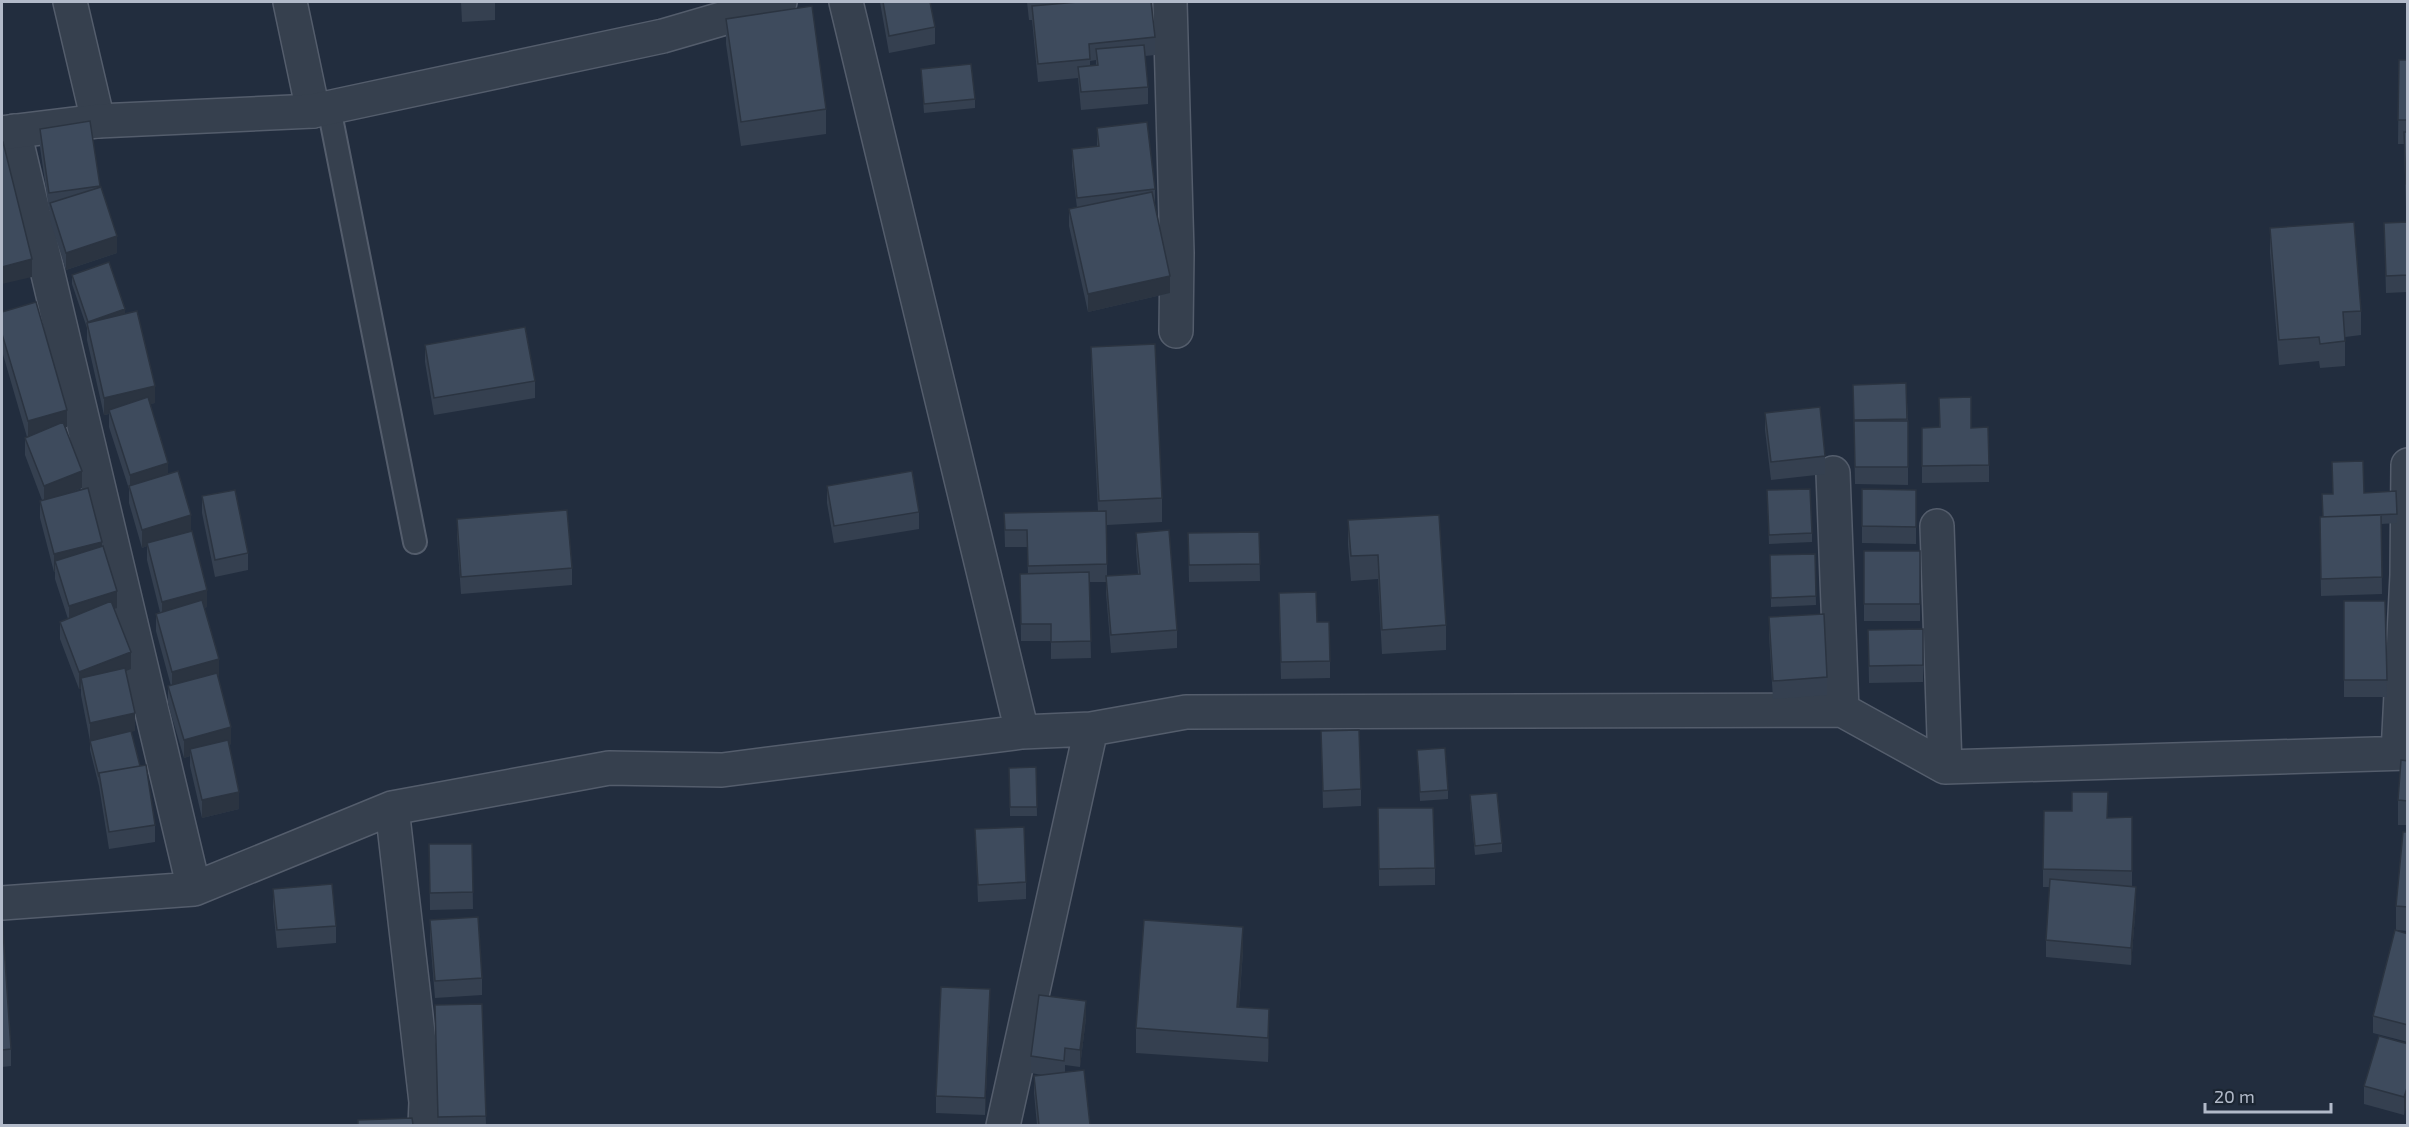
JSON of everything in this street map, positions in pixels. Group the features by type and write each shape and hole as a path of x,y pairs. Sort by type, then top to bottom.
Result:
{"street":[{"path":"70,2 98,121"},
{"path":"290,2 321,110"},
{"path":"194,889 8,132 98,121 321,110 663,36 780,2"},
{"path":"846,2 1022,732"},
{"path":"1170,2 1177,253 1176,331"},
{"path":"2,903 194,889 392,807 609,768 722,770 1022,732 1091,729 1186,712 1842,710 1945,766 2403,753 2408,465"},
{"path":"1833,472 1842,710"},
{"path":"1937,526 1945,766"},
{"path":"1003,1125 1091,729"},
{"path":"392,807 426,1102 425,1125"}],"lane":[{"path":"321,110 415,542"}],"building":[{"path":"883,2 930,2 935,27 889,36"},
{"path":"1078,2 1151,2 1155,37 1089,44 1090,59 1038,64 1032,6"},
{"path":"812,6 826,109 741,122 726,19"},
{"path":"1144,45 1148,87 1081,92 1078,67 1098,65 1096,49"},
{"path":"2399,60 2408,60 2408,120 2398,120"},
{"path":"971,64 975,99 924,104 921,69"},
{"path":"90,121 100,186 49,193 40,129"},
{"path":"1147,122 1155,189 1077,198 1072,149 1099,146 1097,128"},
{"path":"2404,132 2408,132 2408,184 2406,184"},
{"path":"2,142 32,259 2,267"},
{"path":"101,187 117,236 66,253 50,203"},
{"path":"1152,192 1170,276 1088,294 1069,209"},
{"path":"2354,222 2361,311 2343,312 2345,341 2320,344 2319,337 2279,340 2270,228"},
{"path":"2408,222 2408,275 2386,276 2384,223"},
{"path":"109,262 125,309 88,322 72,275"},
{"path":"36,302 67,410 28,421 2,334 2,312"},
{"path":"137,311 155,386 104,398 87,323"},
{"path":"525,327 535,381 434,398 425,345"},
{"path":"1155,344 1162,498 1099,501 1091,347"},
{"path":"1906,383 1907,419 1854,420 1853,385"},
{"path":"148,397 168,463 130,475 109,410"},
{"path":"1971,397 1971,428 1988,427 1989,465 1922,466 1922,428 1940,427 1939,398"},
{"path":"1820,407 1825,456 1771,462 1765,413"},
{"path":"1854,421 1908,421 1908,467 1855,467"},
{"path":"63,422 82,471 44,486 25,438"},
{"path":"2363,461 2364,493 2396,491 2397,514 2323,517 2322,494 2333,494 2332,462"},
{"path":"178,471 191,515 142,530 129,486"},
{"path":"912,471 919,512 834,526 827,486"},
{"path":"88,488 102,542 54,554 40,501"},
{"path":"1810,489 1812,533 1769,535 1767,490"},
{"path":"1862,489 1916,490 1916,527 1862,526"},
{"path":"235,490 248,553 215,560 202,496"},
{"path":"567,510 572,568 461,577 457,519"},
{"path":"1106,511 1107,564 1028,566 1027,530 1005,530 1004,513"},
{"path":"1439,515 1446,625 1382,630 1378,555 1351,556 1348,520"},
{"path":"2381,515 2382,577 2321,579 2320,517"},
{"path":"1169,530 1177,630 1111,635 1106,576 1140,574 1136,533"},
{"path":"192,531 207,590 162,602 147,543"},
{"path":"1259,532 1260,564 1189,565 1188,533"},
{"path":"103,546 117,591 69,606 55,561"},
{"path":"1864,551 1920,551 1920,604 1864,604"},
{"path":"1815,554 1816,596 1771,598 1770,555"},
{"path":"1089,572 1091,641 1051,642 1051,624 1021,624 1020,574"},
{"path":"1316,592 1317,622 1329,622 1330,661 1281,662 1279,593"},
{"path":"202,600 219,659 172,672 156,614"},
{"path":"111,601 131,652 79,672 60,622"},
{"path":"2344,601 2385,601 2387,680 2344,680"},
{"path":"1824,614 1827,677 1773,681 1769,617"},
{"path":"1923,629 1923,665 1869,666 1868,630"},
{"path":"125,668 135,713 90,723 81,678"},
{"path":"217,673 231,727 184,740 168,686"},
{"path":"1359,730 1361,789 1323,791 1321,731"},
{"path":"131,731 140,766 99,773 99,777 90,741"},
{"path":"228,740 239,792 202,800 190,749"},
{"path":"1445,748 1448,790 1420,792 1417,750"},
{"path":"2401,760 2408,761 2408,801 2398,800"},
{"path":"146,765 155,825 109,832 99,773"},
{"path":"1036,767 1037,807 1010,807 1009,768"},
{"path":"2072,792 2108,792 2107,818 2132,817 2132,871 2043,869 2044,811 2072,811"},
{"path":"1497,793 1502,843 1475,846 1470,795"},
{"path":"1378,808 1433,808 1435,868 1379,869"},
{"path":"1024,827 1026,882 978,885 975,829"},
{"path":"2403,832 2408,832 2408,907 2396,906"},
{"path":"429,844 472,844 473,892 430,893"},
{"path":"2050,879 2136,887 2131,948 2046,940"},
{"path":"332,884 336,926 277,930 273,889"},
{"path":"2,916 11,1049 2,1050"},
{"path":"478,917 482,978 435,981 430,920"},
{"path":"1144,920 1243,927 1237,1007 1269,1009 1268,1038 1136,1028"},
{"path":"2395,930 2408,934 2408,1025 2373,1016"},
{"path":"941,987 990,989 985,1098 936,1096"},
{"path":"1039,995 1086,1001 1080,1050 1065,1048 1064,1061 1031,1056"},
{"path":"482,1004 486,1116 438,1117 435,1005"},
{"path":"2379,1036 2408,1044 2408,1085 2404,1097 2364,1086"},
{"path":"1084,1070 1090,1125 1039,1125 1034,1076"},
{"path":"412,1118 413,1125 358,1125 358,1120"}]}
